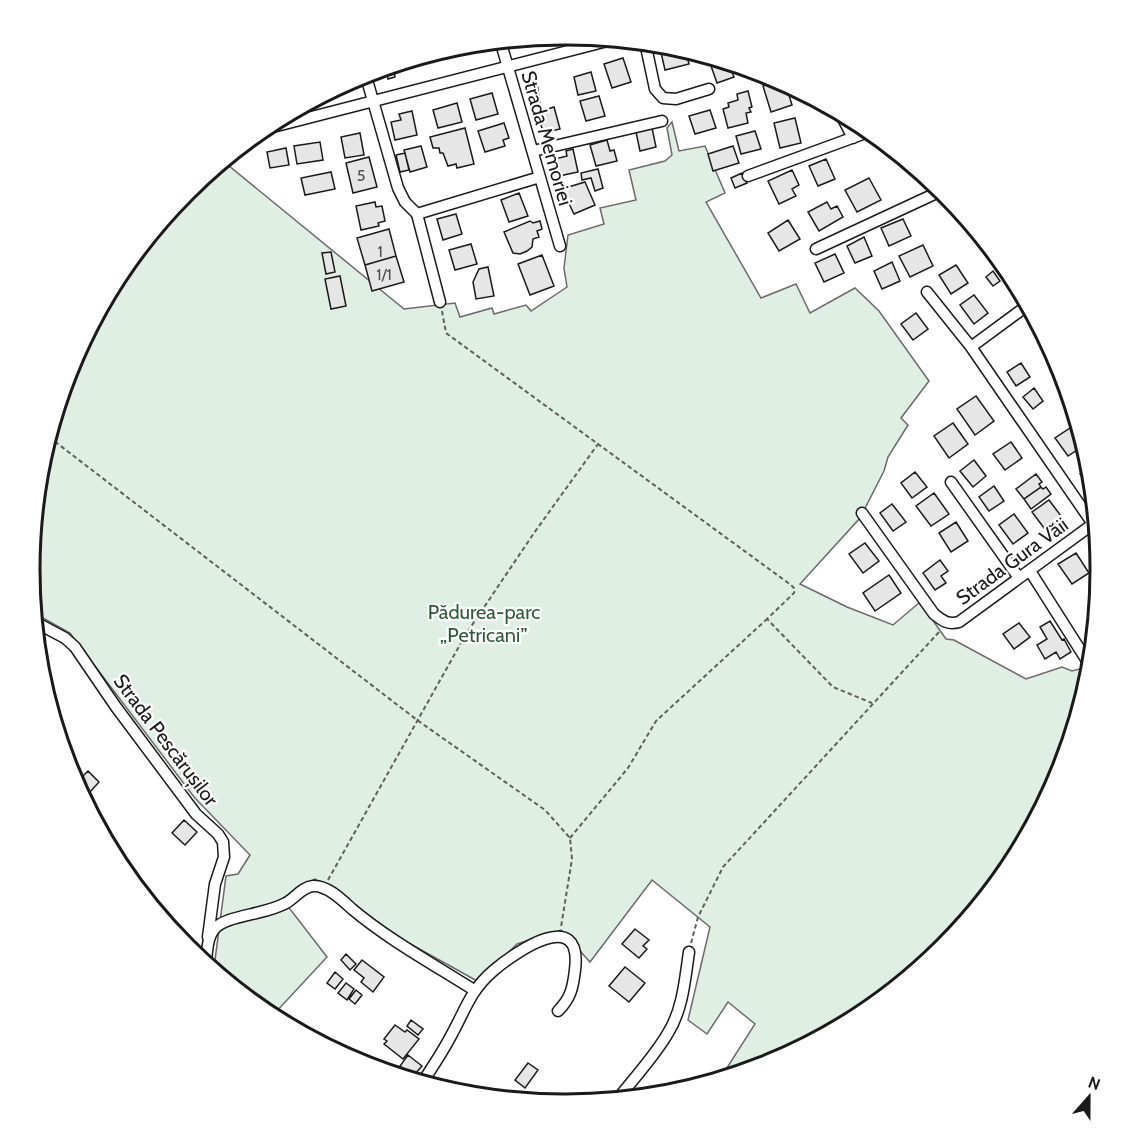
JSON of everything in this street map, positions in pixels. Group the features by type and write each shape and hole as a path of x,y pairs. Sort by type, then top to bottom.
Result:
{"street":[{"path":"291,123 588,46"},
{"name":"Strada Memoriei","path":"502,49 560,246"},
{"path":"647,51 655,89 663,98 676,99 710,89"},
{"path":"368,83 398,188 405,202 417,214 440,302"},
{"path":"533,151 662,121"},
{"path":"847,127 853,138"},
{"path":"748,176 860,135"},
{"path":"417,214 540,177"},
{"path":"816,249 933,195"},
{"path":"927,292 971,347 1021,310"},
{"name":"Strada Gura Văii","path":"971,347 1087,516"},
{"path":"951,482 1019,578"},
{"name":"Strada Gura Văii","path":"862,513 934,614 947,623 959,622 1088,527"},
{"path":"1030,571 1083,655"},
{"name":"Strada Pescărușilor","path":"44,627 65,638 75,647 116,707 196,814 218,834 223,842 224,857 215,884 207,953"},
{"path":"208,937 226,921 275,909 312,886 324,888 373,926 474,990"},
{"path":"427,1076 440,1056 474,990 493,971 522,949 549,936 560,936 571,942 577,956 573,989 567,1002 558,1011"},
{"path":"624,1091 657,1050 673,1025 683,992 689,952"}],"path":[{"path":"440,302 446,333 795,589 794,593 767,619 656,721 628,768 570,838"},
{"path":"56,443 417,720 545,810 570,838 572,858 560,936"},
{"path":"324,888 466,634 534,532 598,443"},
{"path":"767,619 833,687 872,703"},
{"path":"689,952 698,917 723,867 947,623"}],"green space":[{"name":"Pădurea-parc „Petricani”","path":"672,122 679,151 705,146 725,193 706,202 761,298 796,284 810,313 855,288 879,311 929,381 901,418 908,425 888,457 884,471 860,518 800,584 847,607 893,625 920,602 946,639 954,640 1026,679 1062,667 1072,671 1081,669 1073,705 1051,770 1020,832 1002,861 982,889 937,941 885,986 828,1024 766,1055 734,1067 726,1069 755,1024 728,1002 707,1034 688,1020 710,927 652,880 590,962 561,930 517,944 479,982 405,941 315,879 283,900 327,957 279,1009 215,960 226,876 238,874 250,855 194,797 70,633 43,618 40,570 45,501 58,434 80,369 111,307 149,250 194,198 230,166 404,309 455,303 460,317 492,308 494,314 526,305 531,311 567,287 564,268 568,235 604,224 600,208 636,200 629,170 665,161 672,155 667,128"}],"building":[{"path":"661,54 688,59 689,64 665,70"},
{"path":"623,58 631,82 612,88 604,64"},
{"path":"711,65 732,71 734,77 717,83"},
{"path":"591,72 596,91 578,95 574,77"},
{"path":"394,73 395,77 388,79 387,76"},
{"path":"537,83 540,102 530,104 526,85"},
{"path":"767,85 789,95 792,105 771,112 763,86"},
{"path":"748,91 752,107 749,108 751,112 746,113 748,123 728,128 723,109 729,107 728,103 738,100 737,94"},
{"path":"492,93 498,114 476,120 470,99"},
{"path":"599,96 605,116 586,121 580,101"},
{"path":"457,103 462,122 438,128 433,110"},
{"path":"554,107 560,129 543,133 538,112"},
{"path":"710,110 716,128 695,134 689,116"},
{"path":"412,111 417,135 395,140 391,122 401,120 399,114"},
{"path":"795,118 801,143 780,148 774,123"},
{"path":"504,123 509,138 503,140 505,146 485,152 478,131"},
{"path":"465,128 474,164 457,168 456,164 448,166 439,148 433,148 430,137"},
{"path":"652,128 656,147 640,151 636,132"},
{"path":"755,131 761,149 741,154 736,136"},
{"path":"360,133 364,155 345,158 341,137"},
{"path":"607,140 610,151 614,150 617,161 596,166 590,145"},
{"path":"320,142 323,160 297,164 294,146"},
{"path":"421,146 427,167 410,172 404,150"},
{"path":"733,146 739,163 713,171 708,154"},
{"path":"286,148 289,165 270,168 267,152"},
{"path":"573,149 578,172 559,176 555,159 567,156 566,151"},
{"path":"405,153 409,170 400,172 396,155"},
{"path":"369,157 377,187 353,193 346,163"},
{"path":"826,159 835,179 818,186 809,166"},
{"path":"598,169 603,188 595,191 591,178 582,180 581,173"},
{"path":"792,170 799,185 792,189 796,196 779,204 768,181"},
{"path":"331,172 335,189 305,195 301,178"},
{"path":"742,173 747,183 735,188 731,178"},
{"path":"869,178 881,200 857,212 845,190"},
{"path":"585,182 595,205 574,214 562,189"},
{"path":"519,193 528,216 509,222 501,200"},
{"path":"375,202 376,207 382,206 385,221 378,223 379,226 361,230 356,206"},
{"path":"827,202 831,209 837,206 843,217 819,231 808,212"},
{"path":"456,214 462,234 443,240 437,219"},
{"path":"903,219 911,236 889,246 881,228"},
{"path":"788,220 800,239 779,251 768,233"},
{"path":"530,221 533,223 540,221 542,229 537,231 539,237 533,239 532,247 527,251 520,254 513,253 504,232"},
{"path":"389,229 396,256 365,265 357,238"},
{"path":"864,237 872,256 855,263 847,246"},
{"path":"471,244 477,264 455,270 449,250"},
{"path":"923,245 933,266 910,277 899,256"},
{"path":"331,252 335,272 326,274 322,253"},
{"path":"835,254 844,273 824,282 815,263"},
{"path":"542,255 554,286 530,295 518,264"},
{"path":"396,256 404,282 372,291 365,265"},
{"path":"892,262 900,281 882,289 874,271"},
{"path":"956,265 968,283 951,294 939,275"},
{"path":"488,267 494,296 476,299 473,282 479,269"},
{"path":"993,271 1000,281 993,286 986,277"},
{"path":"340,276 346,306 331,309 325,279"},
{"path":"974,295 988,313 974,324 960,305"},
{"path":"916,313 928,329 913,340 901,324"},
{"path":"1021,363 1030,377 1016,386 1007,372"},
{"path":"1034,388 1043,401 1033,409 1023,397"},
{"path":"976,396 994,421 975,435 957,409"},
{"path":"953,423 968,444 949,458 934,436"},
{"path":"1070,428 1076,450 1068,456 1055,438"},
{"path":"1011,442 1022,458 1005,470 993,454"},
{"path":"974,460 986,476 973,487 960,471"},
{"path":"915,472 927,487 912,498 901,483"},
{"path":"1036,474 1042,482 1039,484 1041,487 1024,499 1016,489"},
{"path":"994,486 1004,501 989,511 979,497"},
{"path":"1041,487 1043,489 1046,487 1051,494 1031,509 1024,499"},
{"path":"934,493 949,514 931,526 916,506"},
{"path":"1049,500 1061,516 1044,528 1032,512"},
{"path":"892,504 906,522 893,531 880,513"},
{"path":"1014,514 1028,533 1013,544 999,525"},
{"path":"956,522 968,541 951,552 939,533"},
{"path":"865,543 879,561 863,573 849,554"},
{"path":"1076,553 1089,573 1072,584 1058,564"},
{"path":"940,560 948,571 941,576 946,583 935,590 923,573"},
{"path":"889,575 901,593 875,611 863,593"},
{"path":"1050,621 1071,652 1060,659 1056,652 1045,659 1037,645 1047,639 1040,627"},
{"path":"1019,623 1030,637 1014,649 1003,634"},
{"path":"88,771 99,782 90,792 83,776"},
{"path":"184,820 197,832 185,845 172,833"},
{"path":"635,929 649,940 643,946 647,949 639,958 622,944"},
{"path":"346,954 356,964 350,970 341,960"},
{"path":"362,960 384,977 373,992 361,982 364,978 354,970"},
{"path":"625,967 645,983 629,1002 609,986"},
{"path":"335,972 343,979 335,989 327,983"},
{"path":"346,983 354,989 347,1000 338,993"},
{"path":"356,990 362,995 355,1004 349,999"},
{"path":"411,1020 423,1029 418,1035 407,1026"},
{"path":"395,1025 419,1039 403,1059 384,1044 387,1041 384,1039"},
{"path":"408,1055 422,1066 416,1073 400,1066"},
{"path":"528,1063 538,1070 525,1088 515,1080"}]}
